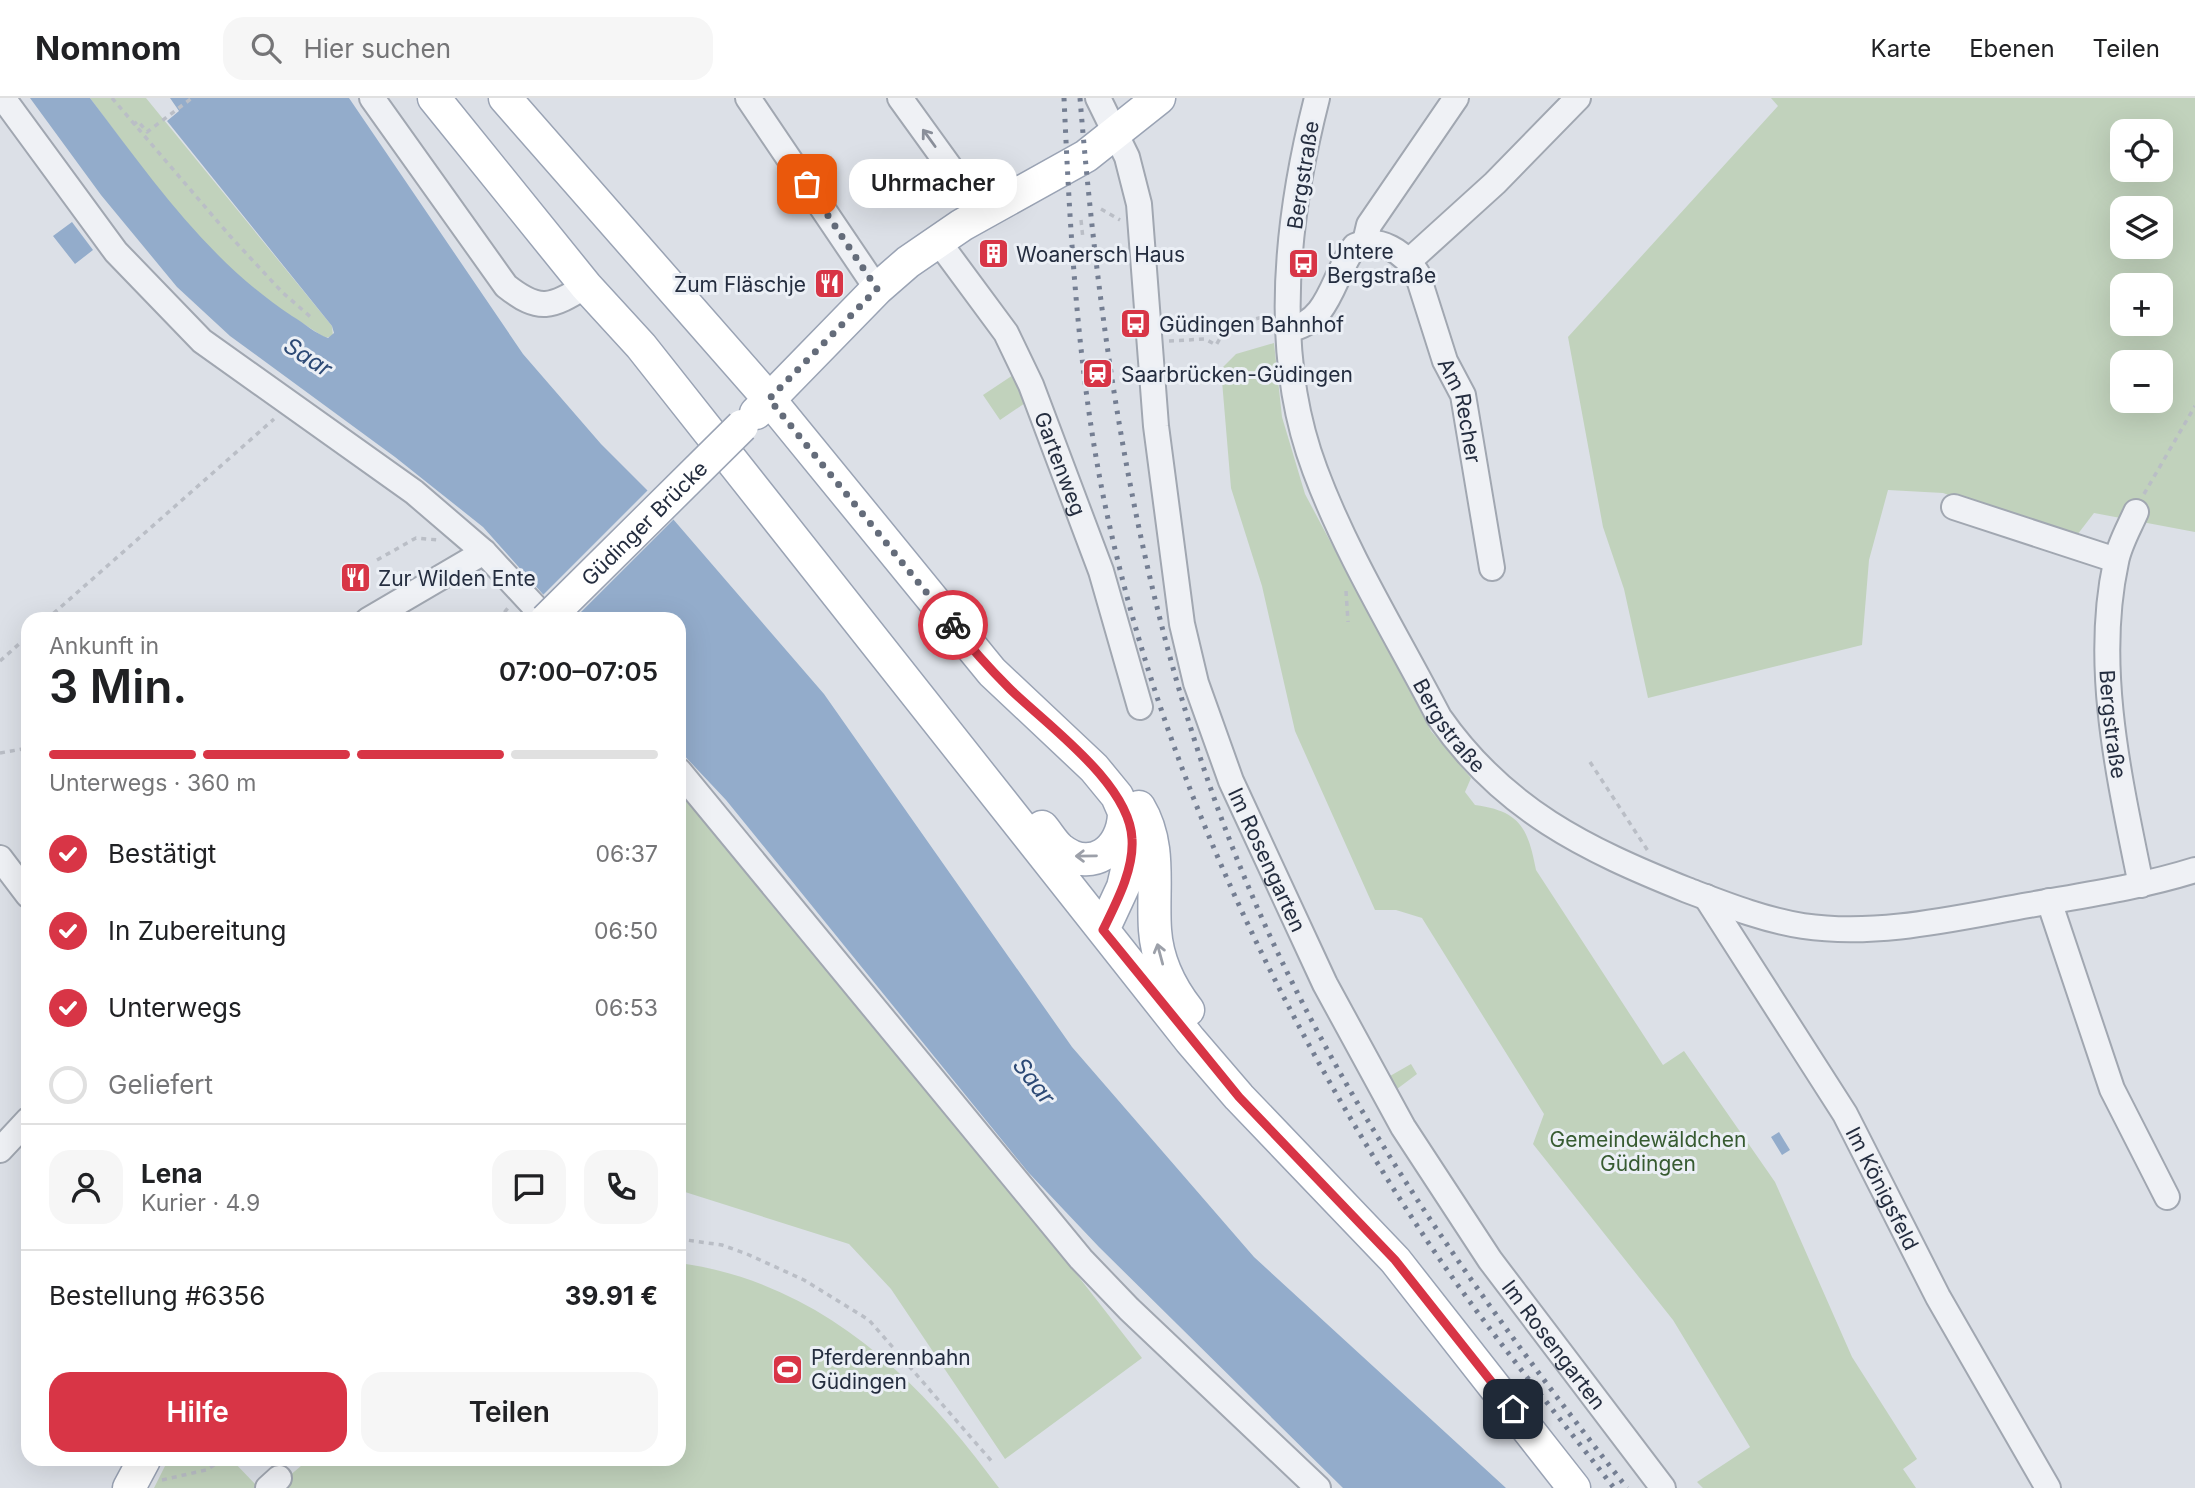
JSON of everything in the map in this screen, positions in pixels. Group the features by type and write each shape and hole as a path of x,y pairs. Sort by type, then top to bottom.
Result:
{"main road":[{"path":"434,98 586,286 641,346 1190,1040 1239,1097 1403,1270 1574,1488"},
{"path":"455,98 596,277 641,346"},
{"path":"505,98 769,399 992,672 1094,768 1116,796 1130,828 1131,853 1123,887 1103,930"},
{"name":"Güdinger Brücke","path":"555,612 877,289 938,241 1068,167 1115,134 1159,98"},
{"path":"839,598 875,620 1060,848 1075,857 1105,855 1120,838 1124,813"},
{"path":"1094,768 1125,786 1147,819 1155,854 1155,931 1167,978 1185,1006 1248,1084 1293,1152"}],"street":[{"path":"3,98 103,236 162,302 202,341 414,492 484,552 540,612"},
{"path":"372,98 506,286 524,300 542,306 560,301 586,286"},
{"path":"748,98 877,289"},
{"path":"900,98 983,213"},
{"name":"Im Rosengarten","path":"1098,98 1127,157 1139,204 1156,426 1182,624 1199,695 1227,770 1277,885 1325,984 1403,1127 1506,1282 1663,1488"},
{"name":"Bergstraße","path":"1317,98 1306,148 1281,322 1314,469 1365,575 1440,717 1456,740 1502,787 1563,834 1626,866 1770,919 1804,926 1900,926 2141,885 2194,872"},
{"path":"1365,242 1368,225 1456,98"},
{"path":"1281,322 1312,321 1355,246 1365,242 1383,245 1409,261 1495,183 1578,98"},
{"name":"Gartenweg","path":"938,241 1006,333 1031,385 1101,571 1140,707"},
{"name":"Am Recher","path":"1409,261 1417,273 1445,361 1463,396 1492,568"},
{"path":"1954,507 2116,561"},
{"name":"Bergstraße","path":"2136,512 2116,561 2108,643 2117,767 2141,885"},
{"path":"382,612 484,552"},
{"path":"686,779 1082,1259 1129,1309 1318,1488"},
{"path":"0,858 21,886"},
{"name":"Im Königsfeld","path":"1706,897 1845,1114 1938,1297 2048,1488"},
{"path":"2049,901 2112,1090 2167,1198"},
{"path":"0,1150 21,1128"}],"path":[{"path":"112,98 282,292 313,319"},
{"path":"133,125 138,121 147,132 192,98"},
{"path":"1101,209 1121,220"},
{"path":"1081,220 1083,239"},
{"path":"1164,342 1205,339 1216,345 1227,327 1281,322"},
{"path":"56,612 290,402"},
{"path":"2136,512 2150,481 2195,406"},
{"path":"377,560 416,538 432,540"},
{"path":"1345,601 1348,622"},
{"path":"0,661 21,642"},
{"path":"0,753 21,749"},
{"path":"1590,762 1647,849"},
{"path":"686,1240 722,1245 747,1254 804,1280 869,1320 994,1464"},
{"path":"138,1479 206,1470 212,1466"}],"green space":[{"path":"90,98 146,98 332,326 333,336 325,338 271,303 230,270 166,200"},
{"path":"1771,98 2195,98 2195,532 2094,513 2074,539 1943,493 1888,490 1869,560 1862,645 1648,698 1624,589 1603,527 1568,337 1778,106"},
{"name":"Gemeindewäldchen Güdingen","path":"1274,343 1282,417 1305,494 1431,731 1471,778 1465,792 1475,805 1502,812 1519,824 1529,843 1536,870 1663,1065 1684,1051 1775,1182 1852,1357 1917,1459 1903,1469 1916,1488 1703,1488 1697,1482 1750,1447 1673,1320 1533,1144 1544,1114 1422,918 1396,910 1375,910 1295,731 1262,586 1231,488 1221,369 1236,354"},
{"path":"1019,371 1028,401 1000,420 983,395"},
{"path":"686,793 982,1153 1142,1358 1005,1459 891,1289 849,1244 686,1192"},
{"path":"1411,1064 1417,1074 1397,1089 1390,1076"},
{"name":"Pferderennbahn Güdingen","path":"686,1265 730,1274 777,1291 821,1314 862,1341 900,1373 935,1409 999,1488 275,1488 301,1466 686,1466"},
{"path":"165,1466 238,1466 259,1488 154,1488"}],"water":[{"name":"Saar","path":"30,98 90,98 158,188 207,243 261,294 328,338 334,333 332,326 167,121 179,111 170,98 349,98 523,354 601,444 654,497 824,694 1072,1047 1254,1257 1506,1488 1343,1488 1099,1247 1028,1172 726,800 686,757 686,612 559,612 483,527 395,457 230,336 177,287 101,195"},
{"path":"72,222 93,250 75,264 53,236"},
{"path":"1779,1132 1790,1150 1782,1155 1771,1137"}],"pier":[{"path":"650,488 676,517 581,612 554,612 541,597"}],"railway":[{"path":"1064,98 1072,247 1094,446 1126,593 1155,690 1188,785 1269,969 1366,1145 1466,1296 1614,1488"},
{"path":"1080,98 1105,328 1122,442 1145,556 1173,668 1207,778 1248,886 1297,992 1369,1123 1492,1309 1627,1488"}],"way so far":[{"path":"807,184 877,289 769,399 953,625"}],"place":[{"name":"Uhrmacher","path":"807,184"},
{"name":"Woanersch Haus","path":"993,254"},
{"name":"Untere Bergstraße","path":"1304,263"},
{"name":"Zum Fläschje","path":"829,284"},
{"name":"Güdingen Bahnhof","path":"1136,324"},
{"name":"Saarbrücken-Güdingen","path":"1098,374"},
{"name":"Zur Wilden Ente","path":"355,578"},
{"name":"Pferderennbahn Güdingen","path":"788,1369"}],"route":[{"path":"953,625 992,672 1094,768 1116,796 1130,828 1131,853 1123,887 1103,930 1239,1097 1329,1188 1395,1260 1513,1409"}]}
